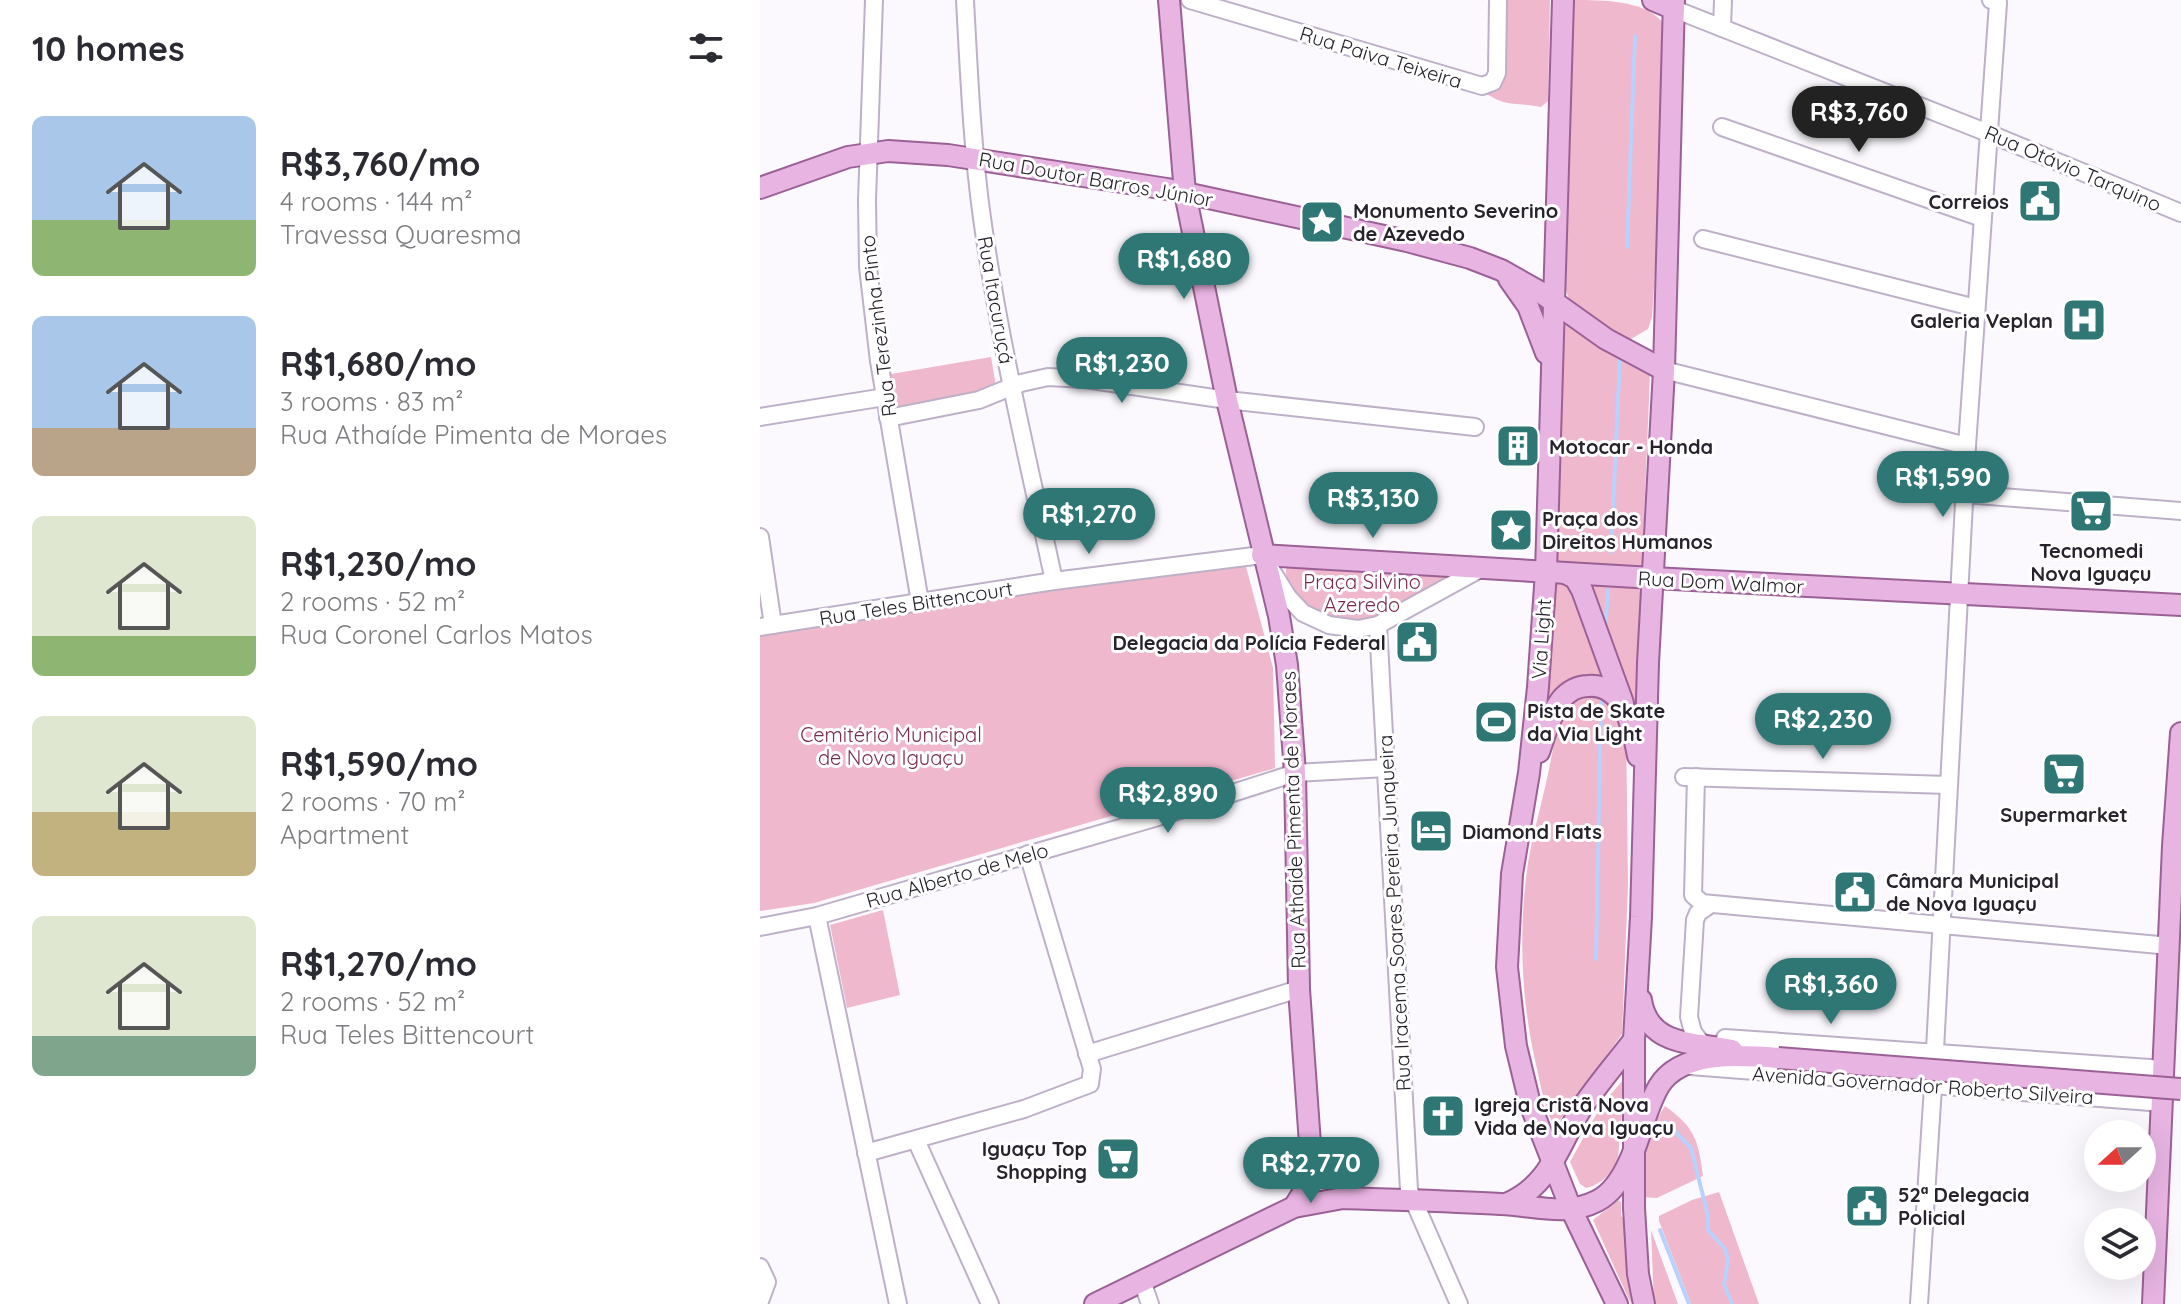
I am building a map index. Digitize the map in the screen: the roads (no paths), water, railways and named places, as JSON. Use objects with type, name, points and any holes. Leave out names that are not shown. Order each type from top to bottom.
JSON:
[{"type":"main road","name":"Rua Athaíde Pimenta de Moraes","points":[[1169,0],[1185,193],[1227,400],[1284,646],[1295,773],[1299,989],[1312,1172]]},
{"type":"main road","name":"Rua Otávio Tarquino","points":[[1653,0],[1674,5]]},
{"type":"main road","name":"Via Light","points":[[1564,1],[1558,299],[1551,373],[1555,572],[1512,874],[1507,967],[1522,1074],[1552,1163],[1617,1304]]},
{"type":"main road","points":[[1644,1304],[1636,1257],[1634,1040],[1664,370],[1674,5]]},
{"type":"main road","name":"Rua Doutor Barros Júnior","points":[[760,188],[870,152],[917,151],[1185,193],[1407,241],[1470,258],[1558,299],[1606,339],[1664,370]]},
{"type":"main road","points":[[1501,270],[1528,306],[1551,373]]},
{"type":"main road","points":[[1628,350],[1654,338],[1664,327]]},
{"type":"main road","name":"Rua Dom Walmor","points":[[1262,555],[2181,605]]},
{"type":"main road","points":[[1555,572],[1575,578],[1582,590],[1627,714],[1638,758],[1644,827]]},
{"type":"main road","points":[[1526,790],[1551,719],[1568,693],[1584,686],[1603,687],[1617,698],[1627,714]]},
{"type":"main road","points":[[2153,1304],[2181,733]]},
{"type":"main road","points":[[1638,985],[1645,1018],[1654,1031],[1676,1039],[1694,1057]]},
{"type":"main road","points":[[1506,1204],[1532,1190],[1552,1163],[1581,1110],[1634,1040]]},
{"type":"main road","points":[[1095,1304],[1294,1207],[1343,1198],[1571,1209],[1594,1203],[1620,1180],[1659,1086],[1672,1072],[1694,1057],[1769,1057],[2181,1089]]},
{"type":"main road","points":[[1294,1207],[1312,1172],[1325,1188],[1343,1198]]},
{"type":"street","name":"Rua Terezinha Pinto","points":[[874,0],[866,212],[868,267],[888,418],[920,602]]},
{"type":"street","name":"Rua Itacuruçá","points":[[965,0],[974,159],[994,295],[1054,581]]},
{"type":"street","name":"Rua Paiva Teixeira","points":[[1190,0],[1482,86],[1493,82],[1497,73],[1498,0]]},
{"type":"street","points":[[1722,28],[1723,0]]},
{"type":"street","points":[[1919,1304],[1994,1]]},
{"type":"street","name":"Rua Otávio Tarquino","points":[[1674,5],[1722,28],[2181,213]]},
{"type":"street","points":[[1722,127],[1982,218]]},
{"type":"street","points":[[1703,239],[1976,308]]},
{"type":"street","name":"Rua Doutor Barros Júnior","points":[[1664,370],[1967,446]]},
{"type":"street","points":[[888,418],[979,400],[1033,379],[1066,377],[1227,400],[1475,427]]},
{"type":"street","points":[[760,417],[885,397]]},
{"type":"street","points":[[1964,494],[2181,511]]},
{"type":"street","points":[[760,537],[767,626]]},
{"type":"street","points":[[1262,555],[1288,597],[1311,618],[1347,628],[1378,625],[1482,568]]},
{"type":"street","name":"Rua Teles Bittencourt","points":[[767,626],[1054,581],[1262,555]]},
{"type":"street","name":"Rua Iracema Soares Pereira Junqueira","points":[[1378,625],[1408,1171],[1412,1201],[1459,1304]]},
{"type":"street","name":"Rua Alberto de Melo","points":[[760,927],[817,916],[1158,817],[1295,773],[1386,768]]},
{"type":"street","points":[[1948,785],[1690,777],[1693,895],[1708,906],[2170,946]]},
{"type":"street","points":[[866,1153],[1024,1109],[1085,1087],[1092,1078],[1028,854]]},
{"type":"street","points":[[1694,1057],[1690,1003],[1695,920],[1698,913],[1708,906]]},
{"type":"street","points":[[817,916],[898,1304]]},
{"type":"street","points":[[1087,1054],[1299,989]]},
{"type":"street","name":"Avenida Governador Roberto Silveira","points":[[1725,1038],[2164,1069]]},
{"type":"street","name":"Avenida Governador Roberto Silveira","points":[[1694,1057],[1933,1087],[2163,1103]]},
{"type":"street","points":[[916,1140],[990,1304]]},
{"type":"street","points":[[760,1267],[767,1282],[760,1301]]},
{"type":"street","points":[[1142,1281],[1150,1304]]},
{"type":"waterway","points":[[1627,247],[1635,36]]},
{"type":"waterway","points":[[1611,552],[1620,356]]},
{"type":"waterway","points":[[1605,631],[1608,590]]},
{"type":"waterway","points":[[1596,959],[1601,702]]},
{"type":"waterway","points":[[1666,1122],[1691,1148],[1708,1216],[1708,1230],[1725,1249],[1728,1260],[1724,1284],[1732,1304]]},
{"type":"waterway","points":[[1660,1230],[1689,1304]]},
{"type":"place","name":"Correios","points":[[2040,201]]},
{"type":"place","name":"Monumento Severino de Azevedo","points":[[1322,222]]},
{"type":"place","name":"Galeria Veplan","points":[[2084,320]]},
{"type":"place","name":"Motocar - Honda","points":[[1518,446]]},
{"type":"place","name":"Tecnomedi Nova Iguaçu","points":[[2091,511]]},
{"type":"place","name":"Praça dos Direitos Humanos","points":[[1511,530]]},
{"type":"place","name":"Delegacia da Polícia Federal","points":[[1417,642]]},
{"type":"place","name":"Pista de Skate da Via Light","points":[[1496,722]]},
{"type":"place","name":"Supermarket","points":[[2064,774]]},
{"type":"place","name":"Diamond Flats","points":[[1431,831]]},
{"type":"place","name":"Câmara Municipal de Nova Iguaçu","points":[[1855,892]]},
{"type":"place","name":"Igreja Cristã Nova Vida de Nova Iguaçu","points":[[1443,1116]]},
{"type":"place","name":"Iguaçu Top Shopping","points":[[1118,1159]]},
{"type":"place","name":"52ª Delegacia Policial","points":[[1867,1206]]},
{"type":"park label","name":"Praça Silvino Azeredo","points":[[1362,592]]},
{"type":"park label","name":"Cemitério Municipal de Nova Iguaçu","points":[[891,746]]}]
